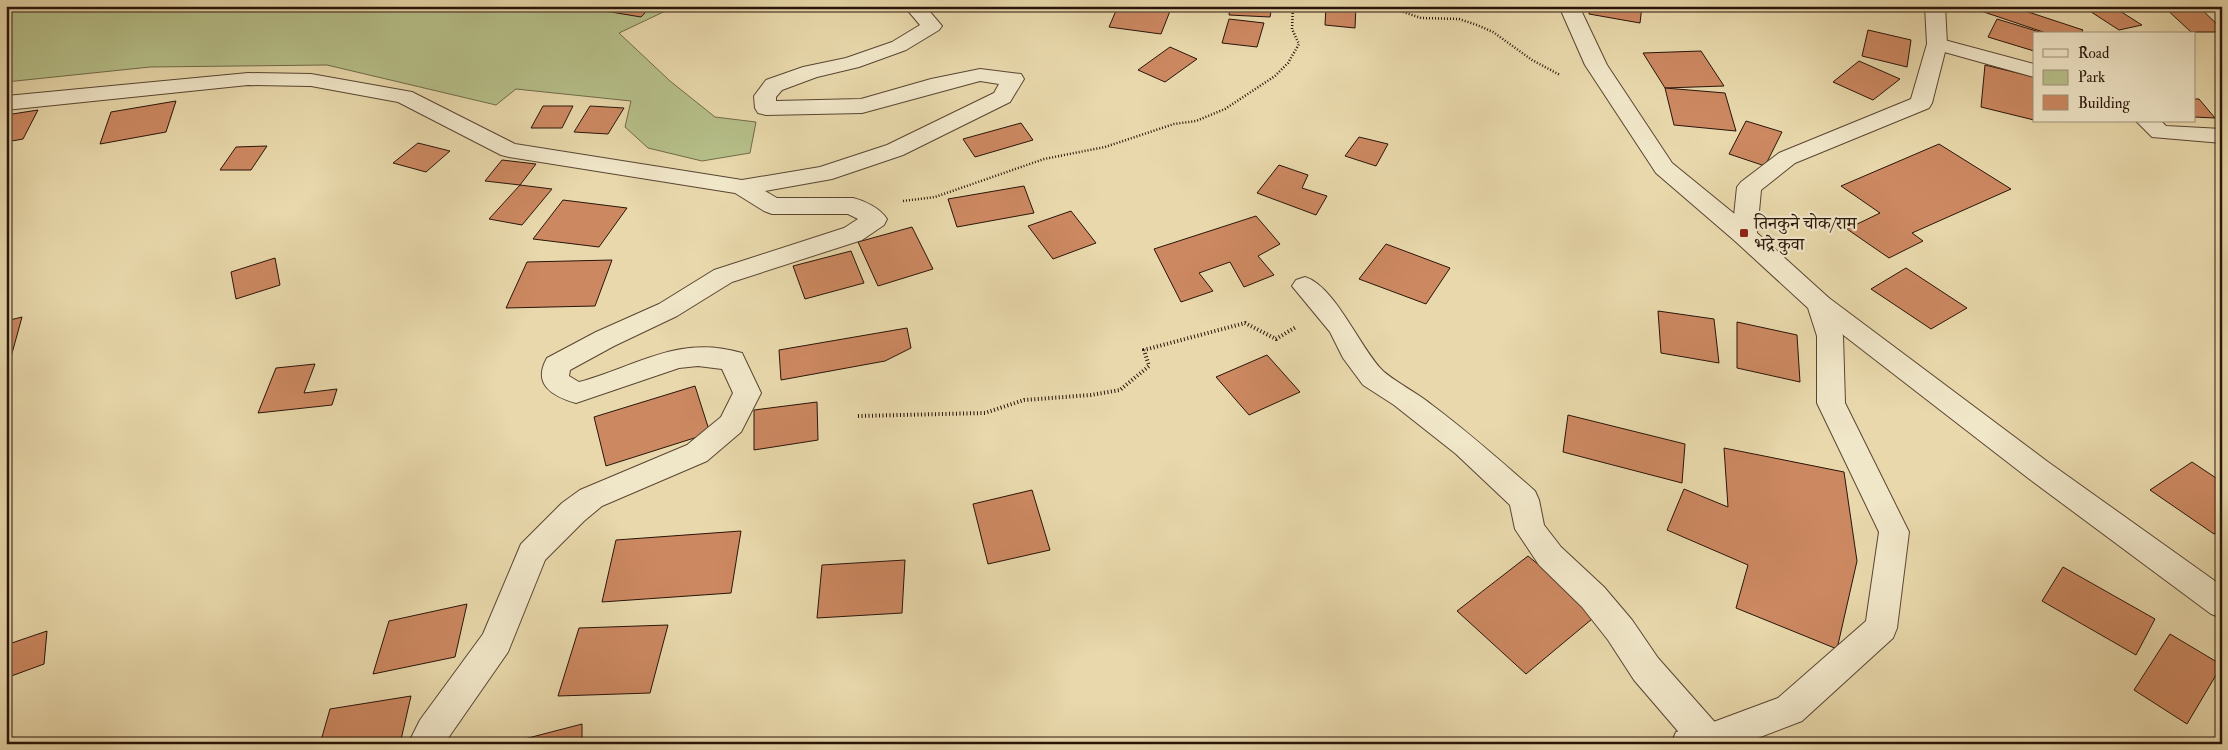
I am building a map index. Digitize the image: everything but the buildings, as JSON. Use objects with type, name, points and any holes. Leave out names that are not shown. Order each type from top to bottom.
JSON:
[{"type":"street","points":[[6,104],[248,79],[311,80],[404,97],[509,150],[742,187],[824,174],[894,150],[1002,96],[1012,78],[980,75],[939,84],[862,106],[766,108],[765,96],[774,84],[811,72],[852,63],[889,49],[932,26],[914,6]]},
{"type":"street","points":[[1569,6],[1585,45],[1608,85],[1664,168],[1744,235],[1820,304],[2038,470],[2222,604]]},
{"type":"street","points":[[1744,235],[1749,186],[1787,158],[1921,103],[1936,44],[1935,6]]},
{"type":"street","points":[[1936,44],[2033,71]]},
{"type":"street","points":[[2148,122],[2160,132],[2222,136]]},
{"type":"street","points":[[425,744],[432,730],[496,642],[532,553],[573,512],[591,498],[697,453],[731,424],[747,393],[732,360],[695,356],[646,368],[599,388],[576,393],[555,380],[557,364],[668,310],[723,276],[853,234],[875,218],[853,206],[772,206],[742,187]]},
{"type":"street","points":[[1305,286],[1326,309],[1372,378],[1404,398],[1466,446],[1524,500],[1530,528],[1545,549],[1593,597],[1620,630],[1698,742],[1790,710],[1881,628],[1894,532],[1831,403],[1830,336],[1820,304]]},
{"type":"path","points":[[853,206],[935,197],[1044,158],[1105,147],[1174,124],[1196,121],[1225,109],[1276,76],[1288,64],[1299,44],[1292,29],[1293,6]]},
{"type":"path","points":[[1386,6],[1421,18],[1459,19],[1478,24],[1493,32],[1532,60],[1559,73],[1568,83],[1589,86],[1608,85]]},
{"type":"path","points":[[858,416],[985,413],[1024,400],[1091,395],[1120,390],[1149,366],[1144,350],[1246,323],[1276,339],[1326,309]]},
{"type":"green space","points":[[6,6],[676,6],[619,33],[670,81],[715,117],[756,122],[750,153],[702,161],[648,148],[625,127],[631,101],[516,89],[496,105],[327,65],[150,67],[6,82]]},
{"type":"place","name":"तिनकुने चोक/राम भद्रे कुवा","points":[[1744,233]]}]
